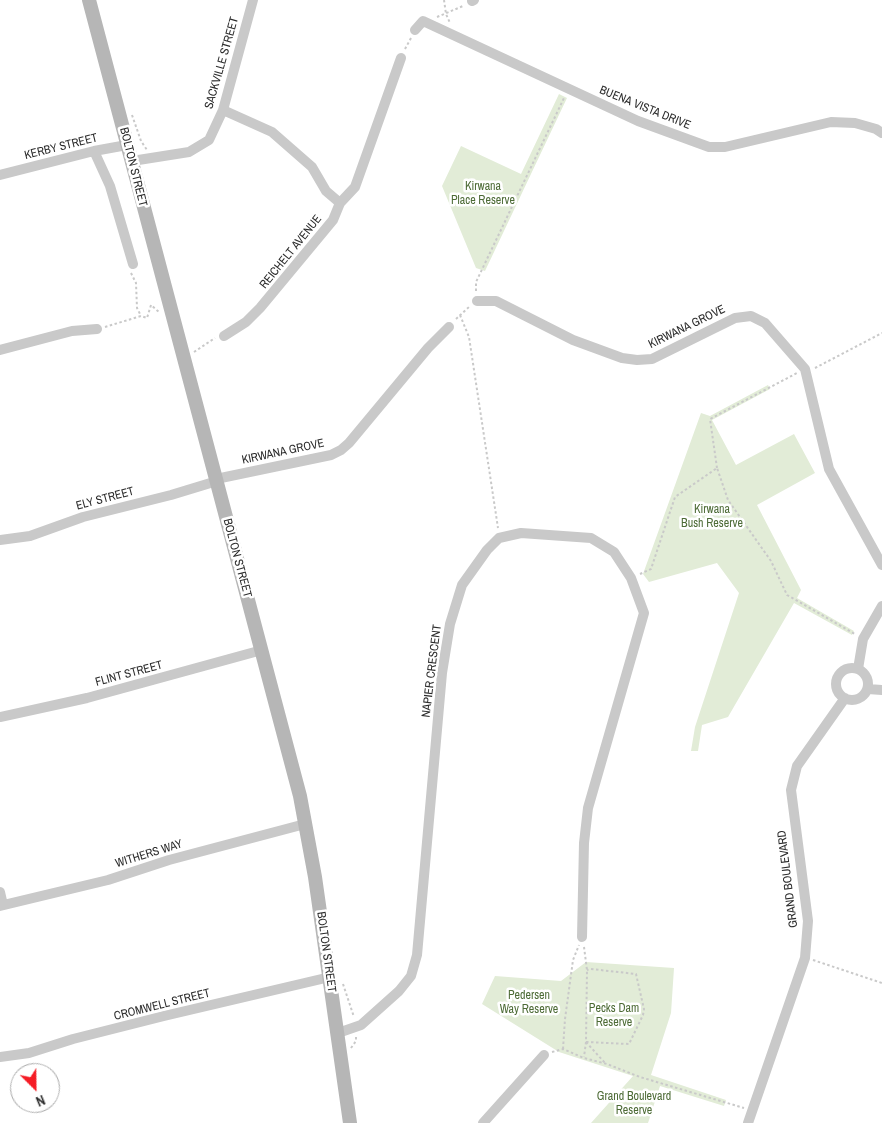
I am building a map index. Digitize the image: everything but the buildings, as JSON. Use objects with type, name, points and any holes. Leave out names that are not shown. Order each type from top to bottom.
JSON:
[{"type":"main road","name":"BOLTON STREET","points":[[89,0],[287,742],[316,876],[349,1123]]},
{"type":"street","name":"SACKVILLE STREET","points":[[132,162],[189,152],[208,140],[224,110],[253,0]]},
{"type":"street","points":[[416,30],[423,21]]},
{"type":"street","name":"BUENA VISTA DRIVE","points":[[423,21],[638,122],[709,147],[726,147],[831,122],[854,123],[876,128],[882,132]]},
{"type":"street","name":"REICHELT AVENUE","points":[[224,336],[246,322],[260,308],[333,220],[340,203],[355,187],[401,58]]},
{"type":"street","points":[[224,110],[272,132],[312,167],[326,191],[340,203]]},
{"type":"street","name":"KERBY STREET","points":[[0,175],[127,145]]},
{"type":"street","name":"BOLTON STREET","points":[[94,152],[110,186],[133,264]]},
{"type":"street","name":"KIRWANA GROVE","points":[[476,301],[496,301],[573,340],[622,358],[637,360],[652,359],[735,318],[751,316],[765,323],[805,369],[829,469],[882,565]]},
{"type":"street","name":"KIRWANA GROVE","points":[[216,480],[331,455],[342,450],[428,348],[449,327]]},
{"type":"street","points":[[0,350],[65,333],[97,329]]},
{"type":"street","name":"ELY STREET","points":[[0,540],[30,536],[83,517],[171,495],[216,480]]},
{"type":"street","points":[[499,538],[521,533],[591,538],[614,552],[631,578],[644,613],[588,808],[584,843],[582,937]]},
{"type":"street","name":"NAPIER CRESCENT","points":[[338,1033],[361,1025],[398,991],[411,976],[417,956],[442,674],[450,624],[462,585],[487,550],[499,538]]},
{"type":"street","points":[[858,669],[863,639],[882,606]]},
{"type":"street","name":"FLINT STREET","points":[[0,717],[87,698],[262,650]]},
{"type":"street","points":[[850,668],[858,669],[864,673],[868,681],[868,689],[862,696],[854,700],[845,698],[839,693],[836,686],[838,678],[842,672],[850,668]]},
{"type":"street","points":[[868,689],[882,690]]},
{"type":"street","name":"GRAND BOULEVARD","points":[[748,1123],[805,958],[808,921],[791,790],[797,766],[845,698]]},
{"type":"street","name":"WITHERS WAY","points":[[2,906],[108,880],[169,860],[305,824]]},
{"type":"street","points":[[0,892],[2,906]]},
{"type":"street","name":"CROMWELL STREET","points":[[0,1057],[30,1053],[73,1039],[330,977]]},
{"type":"street","points":[[483,1123],[544,1055]]},
{"type":"path","points":[[444,0],[446,14],[458,38]]},
{"type":"path","points":[[423,21],[446,14],[473,1]]},
{"type":"path","points":[[401,58],[416,30]]},
{"type":"path","points":[[449,327],[476,301],[476,282],[568,89]]},
{"type":"path","points":[[133,264],[129,269],[136,283],[137,308],[141,316]]},
{"type":"path","points":[[97,329],[141,316],[147,318],[151,305],[162,315],[174,322]]},
{"type":"path","points":[[460,315],[469,337],[499,538]]},
{"type":"path","points":[[863,639],[787,595],[771,561],[728,500],[717,468],[710,419],[805,369],[814,368],[882,333]]},
{"type":"path","points":[[184,358],[206,343],[224,336]]},
{"type":"path","points":[[631,578],[651,569],[675,497],[717,468]]},
{"type":"path","points":[[582,937],[587,970],[584,1058]]},
{"type":"path","points":[[563,1049],[573,960],[582,937]]},
{"type":"path","points":[[805,958],[882,983]]},
{"type":"path","points":[[586,1042],[628,1044],[644,1015],[636,974],[587,970]]},
{"type":"path","points":[[586,1042],[607,1064]]},
{"type":"path","points":[[544,1055],[563,1049],[640,1077],[751,1110]]},
{"type":"green space","name":"Kirwana Place Reserve","points":[[559,94],[567,98],[485,271],[476,268],[442,186],[461,146],[521,174]]},
{"type":"green space","name":"Kirwana Bush Reserve","points":[[768,385],[770,389],[712,420],[736,465],[794,434],[815,473],[757,505],[801,590],[797,598],[854,631],[852,635],[794,603],[728,717],[702,725],[698,751],[691,751],[695,727],[739,593],[717,563],[649,582],[643,574],[701,413],[710,416]]},
{"type":"green space","name":"Pecks Dam Reserve","points":[[586,962],[674,968],[671,1013],[651,1075],[726,1100],[724,1106],[660,1086],[648,1123],[591,1123],[633,1076],[559,1052],[482,1004],[495,976],[561,981]]},
{"type":"park label","name":"Pedersen Way Reserve","points":[[529,1003]]},
{"type":"park label","name":"Grand Boulevard Reserve","points":[[634,1104]]}]
